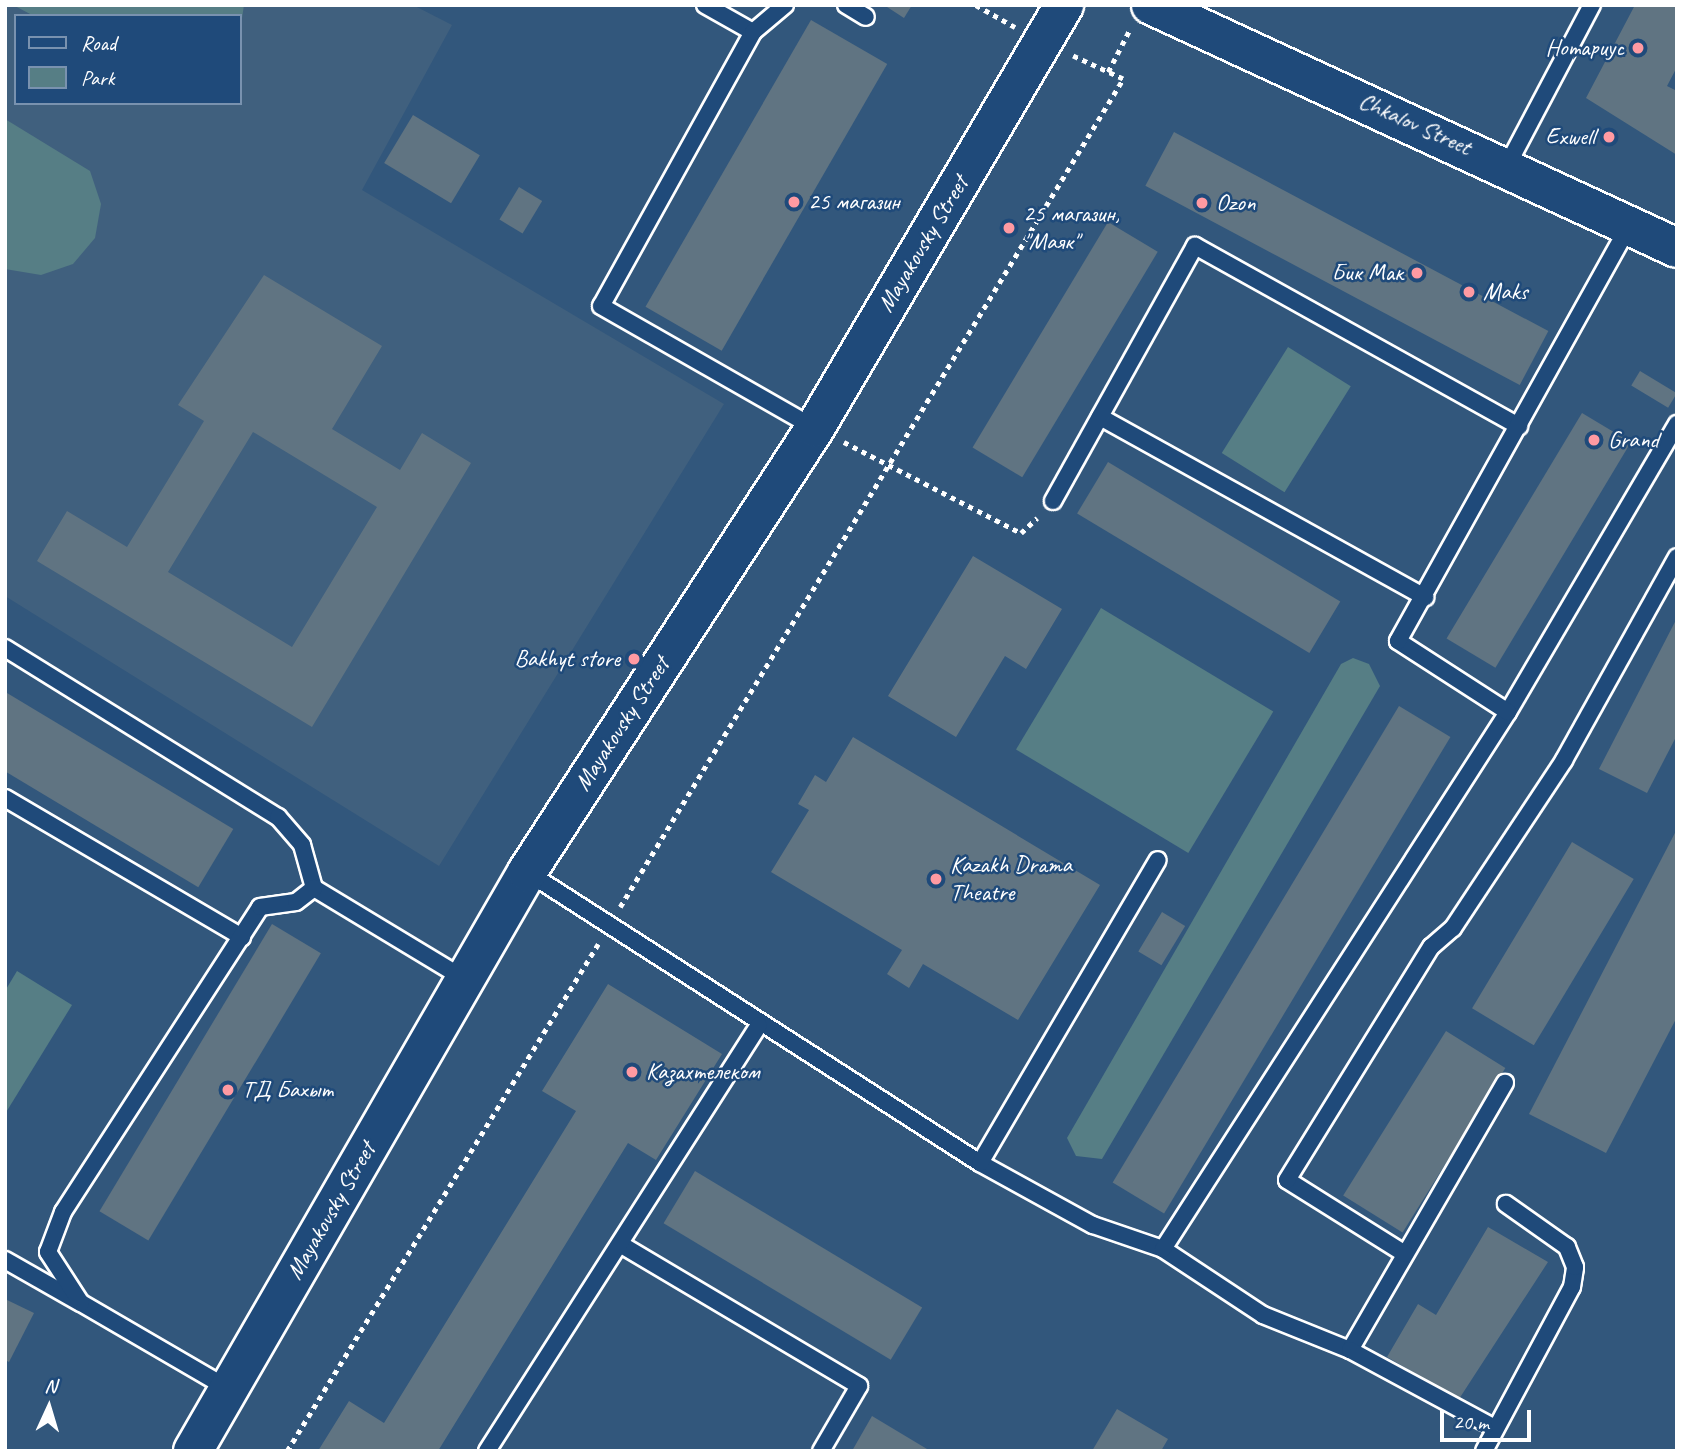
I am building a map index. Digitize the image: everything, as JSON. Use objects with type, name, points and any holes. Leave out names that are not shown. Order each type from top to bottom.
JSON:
[{"type":"street","name":"Mayakovsky Street","points":[[193,1451],[527,872],[815,428],[1064,5]]},
{"type":"street","name":"Chkalov Street","points":[[1144,11],[1507,166],[1677,248]]},
{"type":"lane","points":[[705,5],[753,32]]},
{"type":"lane","points":[[785,5],[753,32],[601,306],[815,428]]},
{"type":"lane","points":[[846,5],[866,17]]},
{"type":"lane","points":[[1507,166],[1592,5]]},
{"type":"lane","points":[[1508,712],[1398,641],[1425,597],[1630,224]]},
{"type":"lane","points":[[1053,501],[1195,246],[1519,426]]},
{"type":"lane","points":[[1100,417],[1425,597]]},
{"type":"lane","points":[[1163,1249],[1508,712],[1677,424]]},
{"type":"lane","points":[[1405,1254],[1287,1180],[1431,947],[1453,928],[1564,760],[1677,557]]},
{"type":"lane","points":[[5,648],[278,817],[302,845],[314,888],[465,979]]},
{"type":"lane","points":[[5,798],[242,937]]},
{"type":"lane","points":[[980,1163],[1158,860]]},
{"type":"lane","points":[[527,872],[759,1025],[980,1163],[1093,1225],[1163,1249],[1263,1315],[1350,1350],[1495,1427]]},
{"type":"lane","points":[[81,1303],[48,1252],[63,1212],[260,907],[296,902],[314,888]]},
{"type":"lane","points":[[486,1451],[759,1025]]},
{"type":"lane","points":[[1350,1350],[1505,1083]]},
{"type":"lane","points":[[1484,1451],[1573,1287],[1575,1267],[1567,1247],[1506,1204]]},
{"type":"lane","points":[[620,1244],[859,1386],[821,1451]]},
{"type":"lane","points":[[5,1260],[229,1389]]},
{"type":"path","points":[[287,1451],[1123,79],[1108,72],[1144,11]]},
{"type":"path","points":[[815,428],[1021,534],[1053,501]]},
{"type":"shaded area","points":[[5,5],[413,5],[452,25],[362,190],[724,404],[439,866],[5,596]]},
{"type":"green space","points":[[13,5],[244,5],[242,18],[242,14],[30,14]]},
{"type":"green space","points":[[5,119],[90,171],[101,204],[95,238],[73,264],[41,275],[5,269]]},
{"type":"green space","points":[[1288,347],[1351,386],[1285,492],[1222,453]]},
{"type":"green space","points":[[1101,608],[1273,712],[1188,853],[1016,749]]},
{"type":"green space","points":[[1353,658],[1369,664],[1380,686],[1102,1159],[1076,1156],[1067,1138],[1341,664]]},
{"type":"green space","points":[[17,971],[72,1005],[5,1114],[5,991]]},
{"type":"building","points":[[884,5],[912,5],[904,18]]},
{"type":"building","points":[[1635,5],[1677,5],[1677,67],[1667,86],[1677,91],[1677,155],[1586,98]]},
{"type":"building","points":[[811,20],[887,64],[722,351],[646,307]]},
{"type":"building","points":[[413,115],[480,155],[451,203],[384,163]]},
{"type":"building","points":[[1174,132],[1548,331],[1520,385],[1145,186]]},
{"type":"building","points":[[519,187],[542,201],[523,233],[499,220]]},
{"type":"building","points":[[1108,222],[1158,252],[1022,477],[973,447]]},
{"type":"building","points":[[264,275],[382,346],[332,429],[400,470],[422,433],[471,463],[312,727],[37,561],[67,511],[127,547],[204,421],[178,405]],"holes":[[[253,432],[377,507],[292,647],[168,572]]]},
{"type":"building","points":[[1640,371],[1677,393],[1668,408],[1631,386]]},
{"type":"building","points":[[1582,413],[1631,442],[1495,668],[1447,638]]},
{"type":"building","points":[[1108,462],[1340,602],[1309,653],[1077,513]]},
{"type":"building","points":[[973,556],[1062,609],[1026,669],[1005,656],[956,737],[888,696]]},
{"type":"building","points":[[1677,618],[1677,735],[1647,793],[1599,769]]},
{"type":"building","points":[[7,693],[233,829],[198,887],[5,771]]},
{"type":"building","points":[[1399,706],[1450,737],[1164,1213],[1113,1183]]},
{"type":"building","name":"Kazakh Drama Theatre","points":[[853,737],[1100,885],[1018,1020],[923,964],[909,988],[887,974],[902,950],[771,872],[809,810],[798,804],[815,775],[826,782]]},
{"type":"building","points":[[1677,829],[1677,1017],[1606,1153],[1529,1114]]},
{"type":"building","points":[[1572,842],[1634,879],[1534,1045],[1472,1008]]},
{"type":"building","points":[[1162,912],[1185,926],[1161,965],[1138,951]]},
{"type":"building","points":[[272,924],[321,953],[148,1241],[99,1211]]},
{"type":"building","points":[[608,984],[722,1054],[656,1160],[628,1143],[438,1451],[318,1451],[349,1401],[384,1423],[576,1111],[542,1091]]},
{"type":"building","points":[[1446,1031],[1505,1068],[1403,1233],[1343,1196]]},
{"type":"building","points":[[695,1171],[922,1307],[891,1360],[664,1223]]},
{"type":"building","points":[[1488,1227],[1548,1262],[1459,1399],[1387,1357],[1418,1304],[1436,1315]]},
{"type":"building","points":[[5,1299],[34,1313],[9,1362],[5,1360]]},
{"type":"building","points":[[1117,1409],[1168,1439],[1161,1451],[1092,1451]]},
{"type":"building","points":[[872,1416],[927,1449],[926,1451],[852,1451]]},
{"type":"place","name":"Нотариус","points":[[1638,48]]},
{"type":"place","name":"Exwell","points":[[1609,137]]},
{"type":"place","name":"25 магазин","points":[[794,202]]},
{"type":"place","name":"Ozon","points":[[1202,203]]},
{"type":"place","name":"25 магазин, \"Маяк\"","points":[[1009,228]]},
{"type":"place","name":"Бик Мак","points":[[1417,273]]},
{"type":"place","name":"Maks","points":[[1469,292]]},
{"type":"place","name":"Grand","points":[[1594,440]]},
{"type":"place","name":"Bakhyt store","points":[[634,659]]},
{"type":"place","name":"Kazakh Drama Theatre","points":[[936,879]]},
{"type":"place","name":"Казахтелеком","points":[[632,1072]]},
{"type":"place","name":"ТД Бахыт","points":[[228,1090]]}]
